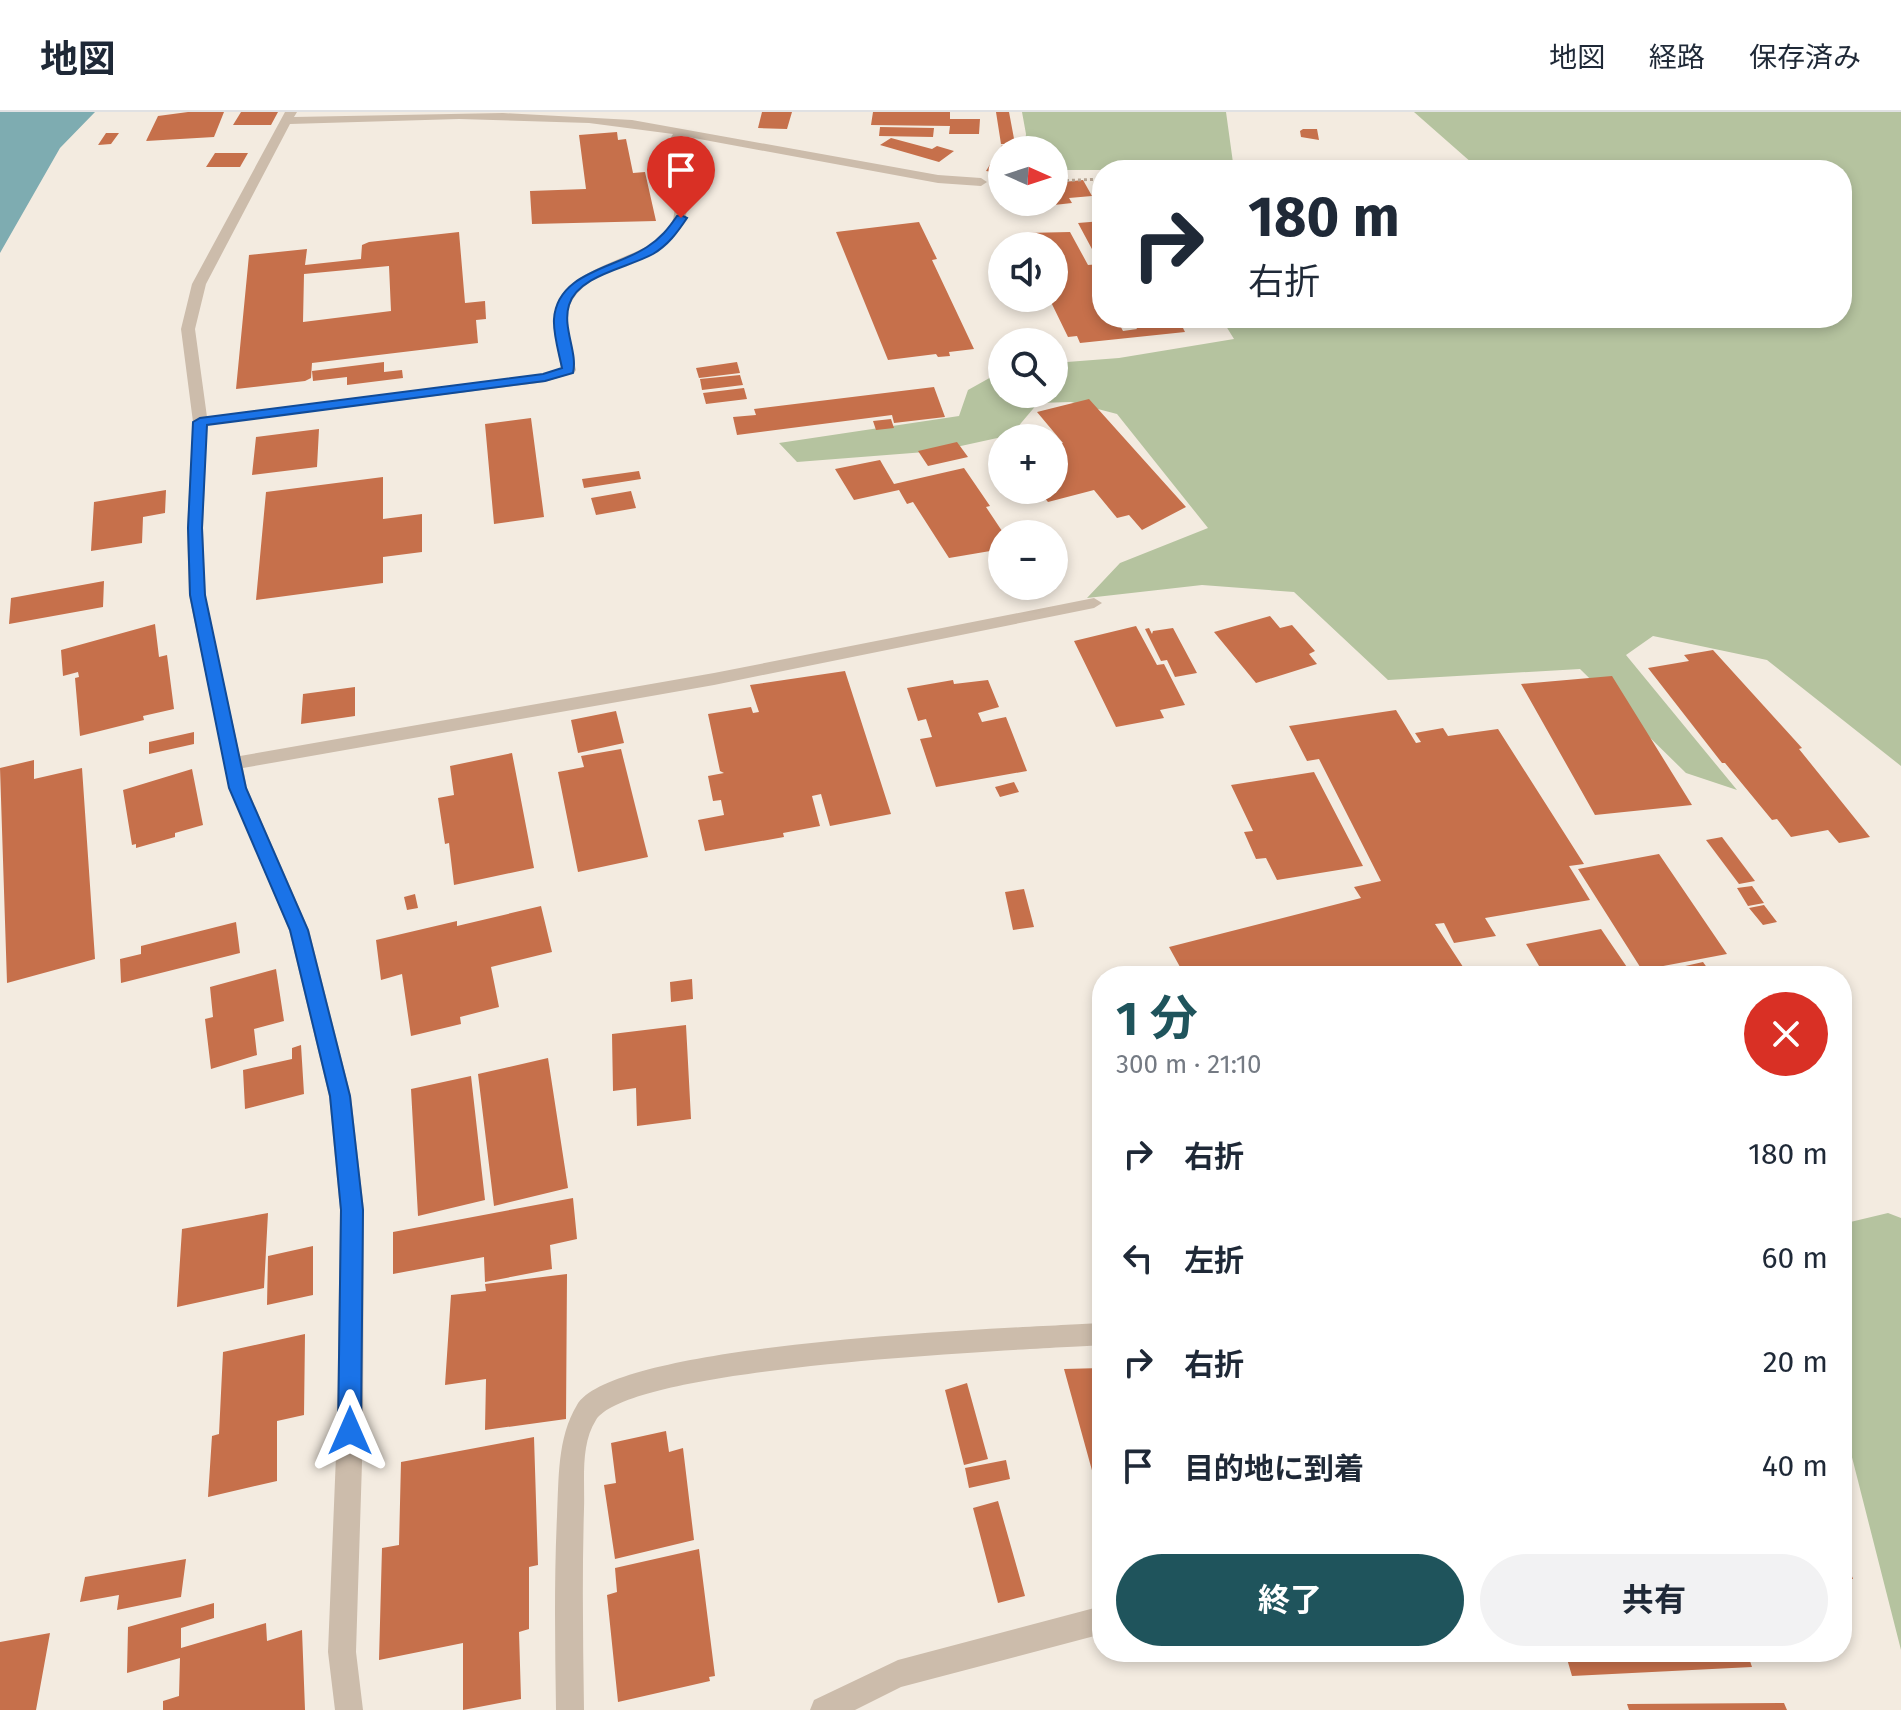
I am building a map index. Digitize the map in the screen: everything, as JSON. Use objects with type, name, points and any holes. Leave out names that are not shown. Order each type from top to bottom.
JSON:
[{"type":"street","points":[[632,123],[640,112]]},
{"type":"street","points":[[349,1710],[342,1652],[350,1431],[352,1210],[340,1096],[299,930],[238,788],[197,595],[195,528],[200,422],[188,329],[199,284],[289,116],[584,118],[632,123],[938,179],[981,182]]},
{"type":"street","points":[[200,422],[545,378],[569,370],[560,320],[564,301],[584,280],[649,251],[670,236],[681,218],[682,204],[668,162],[669,144],[680,132]]},
{"type":"street","points":[[234,763],[714,679],[1094,603]]},
{"type":"street","points":[[570,1710],[568,1578],[573,1449],[587,1410],[627,1385],[802,1353],[1092,1335]]},
{"type":"street","points":[[824,1710],[898,1674],[1092,1623]]},
{"type":"path","points":[[1068,180],[1092,179]]},
{"type":"green space","points":[[1022,112],[1226,112],[1233,160],[1092,160],[1092,170],[1068,170],[1068,136],[1026,136]]},
{"type":"green space","points":[[1414,112],[1901,112],[1901,766],[1767,660],[1653,636],[1626,655],[1737,790],[1686,773],[1580,669],[1388,680],[1294,592],[1202,585],[1087,598],[1120,563],[1208,528],[1117,414],[1068,402],[1068,362],[1119,358],[1234,339],[1227,328],[1852,328],[1852,160],[1469,160]]},
{"type":"green space","points":[[988,379],[988,408],[1034,408],[1020,424],[988,424],[988,440],[938,451],[797,462],[779,443],[959,416],[968,390]]},
{"type":"green space","points":[[1888,1213],[1901,1218],[1901,1650],[1852,1457],[1852,1222]]},
{"type":"water","points":[[0,112],[95,112],[60,148],[0,253]]},
{"type":"building","points":[[224,112],[214,137],[146,141],[158,116]]},
{"type":"building","points":[[241,112],[278,112],[271,125],[233,125]]},
{"type":"building","points":[[762,112],[792,112],[787,129],[758,128]]},
{"type":"building","points":[[873,112],[950,112],[950,119],[980,119],[979,134],[949,134],[950,126],[871,125]]},
{"type":"building","points":[[996,112],[1009,112],[1014,136],[1000,136]]},
{"type":"building","points":[[880,127],[934,128],[933,137],[879,136]]},
{"type":"building","points":[[1317,129],[1319,140],[1301,137],[1300,131]]},
{"type":"building","points":[[617,132],[618,140],[626,139],[633,173],[645,172],[656,221],[532,224],[530,191],[586,189],[579,135]]},
{"type":"building","points":[[106,133],[119,133],[111,144],[98,145]]},
{"type":"building","points":[[891,138],[932,149],[937,146],[954,151],[939,162],[880,145]]},
{"type":"building","points":[[215,153],[248,153],[240,167],[206,167]]},
{"type":"building","points":[[1083,180],[1092,196],[1069,198],[1072,203],[1068,203],[1068,182]]},
{"type":"building","points":[[919,222],[937,259],[932,260],[974,349],[949,352],[950,356],[938,357],[936,354],[888,360],[836,232]]},
{"type":"building","points":[[1092,222],[1092,249],[1078,223]]},
{"type":"building","points":[[459,232],[465,303],[485,301],[486,319],[476,320],[478,343],[312,363],[311,378],[305,381],[236,389],[249,255],[307,249],[305,265],[361,259],[362,245]],"holes":[[[389,266],[391,311],[303,322],[304,274]]]},
{"type":"building","points":[[1070,232],[1088,265],[1092,265],[1092,328],[1121,328],[1123,331],[1183,328],[1185,332],[1080,343],[1077,336],[1068,337],[1068,328],[1064,328],[1056,312],[1068,312]]},
{"type":"building","points":[[384,362],[384,372],[402,370],[403,378],[347,385],[347,377],[313,381],[312,371]]},
{"type":"building","points":[[737,362],[740,373],[699,378],[696,368]]},
{"type":"building","points":[[740,375],[743,385],[702,390],[700,379]]},
{"type":"building","points":[[934,387],[945,417],[894,423],[892,415],[737,435],[733,417],[756,415],[754,409]]},
{"type":"building","points":[[744,388],[747,399],[706,404],[703,393]]},
{"type":"building","points":[[1089,399],[1186,507],[1142,530],[1129,515],[1117,518],[1094,490],[1068,497],[1068,424],[1047,424],[1037,412],[1068,408],[1068,404]]},
{"type":"building","points":[[531,418],[544,517],[494,524],[485,424]]},
{"type":"building","points":[[891,419],[894,428],[876,430],[873,421]]},
{"type":"building","points":[[319,429],[317,467],[252,475],[256,437]]},
{"type":"building","points":[[957,442],[968,457],[928,466],[918,451]]},
{"type":"building","points":[[880,460],[894,484],[964,468],[990,506],[986,507],[995,520],[988,520],[988,551],[949,558],[913,502],[907,504],[899,490],[854,500],[835,469]]},
{"type":"building","points":[[639,471],[641,479],[584,488],[582,479]]},
{"type":"building","points":[[383,477],[383,519],[422,514],[422,552],[383,557],[383,583],[256,600],[266,492]]},
{"type":"building","points":[[166,490],[165,513],[143,517],[142,543],[91,551],[94,502]]},
{"type":"building","points":[[631,491],[636,508],[596,515],[591,498]]},
{"type":"building","points":[[104,581],[103,607],[9,624],[11,598]]},
{"type":"building","points":[[1270,616],[1280,628],[1292,625],[1315,651],[1309,654],[1317,664],[1256,683],[1214,632]]},
{"type":"building","points":[[155,624],[159,657],[167,655],[174,709],[80,736],[75,678],[79,677],[78,672],[63,676],[61,650]]},
{"type":"building","points":[[1136,626],[1157,665],[1164,664],[1185,705],[1160,710],[1164,718],[1116,727],[1074,641]]},
{"type":"building","points":[[1149,628],[1152,634],[1153,631],[1173,628],[1197,673],[1175,677],[1167,660],[1161,661],[1145,629]]},
{"type":"building","points":[[1713,650],[1802,748],[1799,749],[1870,837],[1839,843],[1828,830],[1791,837],[1722,763],[1648,668],[1689,661],[1684,655]]},
{"type":"building","points":[[845,671],[891,814],[830,826],[821,794],[812,796],[820,826],[783,833],[784,837],[705,851],[698,820],[724,815],[721,800],[713,801],[708,776],[724,773],[720,771],[708,714],[751,707],[753,713],[759,712],[750,685]]},
{"type":"building","points":[[1612,676],[1692,805],[1595,815],[1521,684]]},
{"type":"building","points":[[953,680],[954,684],[988,680],[999,707],[978,713],[982,722],[1006,717],[1027,771],[936,787],[920,739],[932,737],[926,719],[918,721],[907,688]]},
{"type":"building","points":[[355,687],[355,716],[301,724],[303,694]]},
{"type":"building","points":[[1396,710],[1416,743],[1421,742],[1415,733],[1443,728],[1448,736],[1498,729],[1584,864],[1569,866],[1590,900],[1485,918],[1496,936],[1454,943],[1444,923],[1435,924],[1462,966],[1179,966],[1169,947],[1361,898],[1354,887],[1381,881],[1319,759],[1307,761],[1289,726]]},
{"type":"building","points":[[616,711],[624,743],[578,753],[571,720]]},
{"type":"building","points":[[194,732],[194,744],[149,754],[149,742]]},
{"type":"building","points":[[621,749],[648,857],[578,872],[558,772],[584,767],[581,756]]},
{"type":"building","points":[[512,753],[534,868],[454,885],[449,843],[445,844],[438,798],[454,795],[450,766]]},
{"type":"building","points":[[34,760],[34,779],[82,768],[95,959],[7,983],[0,768]]},
{"type":"building","points":[[192,769],[203,825],[136,848],[136,844],[132,845],[123,790]]},
{"type":"building","points":[[1314,772],[1363,866],[1277,880],[1266,858],[1256,859],[1244,832],[1253,831],[1231,785]]},
{"type":"building","points":[[1014,782],[1019,792],[1000,797],[995,787]]},
{"type":"building","points":[[1722,837],[1755,881],[1739,884],[1706,840]]},
{"type":"building","points":[[1659,854],[1727,954],[1663,966],[1639,966],[1578,869]]},
{"type":"building","points":[[1752,886],[1764,903],[1748,906],[1737,888]]},
{"type":"building","points":[[1024,889],[1034,927],[1013,930],[1005,892]]},
{"type":"building","points":[[415,894],[418,908],[407,910],[404,897]]},
{"type":"building","points":[[1764,905],[1777,922],[1763,925],[1749,908]]},
{"type":"building","points":[[541,906],[552,952],[491,967],[499,1007],[460,1017],[461,1024],[411,1036],[402,974],[381,980],[376,940],[457,921],[457,926]]},
{"type":"building","points":[[236,922],[240,953],[121,983],[120,959],[141,954],[141,946]]},
{"type":"building","points":[[1601,929],[1626,966],[1539,966],[1526,944]]},
{"type":"building","points":[[1703,962],[1706,966],[1685,966]]},
{"type":"building","points":[[276,969],[284,1021],[254,1029],[257,1055],[211,1069],[205,1019],[213,1017],[210,987]]},
{"type":"building","points":[[692,979],[693,999],[671,1002],[670,982]]},
{"type":"building","points":[[686,1025],[691,1119],[637,1126],[636,1088],[613,1091],[612,1034]]},
{"type":"building","points":[[301,1045],[304,1094],[245,1109],[243,1070],[292,1059],[292,1048]]},
{"type":"building","points":[[548,1058],[568,1188],[494,1206],[478,1074]]},
{"type":"building","points":[[471,1076],[485,1200],[418,1216],[411,1089]]},
{"type":"building","points":[[573,1198],[577,1239],[550,1245],[552,1269],[485,1282],[484,1257],[393,1274],[393,1232]]},
{"type":"building","points":[[268,1213],[264,1288],[177,1307],[182,1229]]},
{"type":"building","points":[[313,1246],[313,1295],[267,1305],[268,1256]]},
{"type":"building","points":[[567,1274],[566,1419],[485,1430],[486,1379],[445,1385],[451,1295],[486,1291],[485,1284]]},
{"type":"building","points":[[305,1334],[304,1415],[277,1421],[277,1481],[208,1497],[212,1436],[219,1434],[223,1352]]},
{"type":"building","points":[[1092,1368],[1092,1470],[1064,1369]]},
{"type":"building","points":[[967,1383],[988,1459],[964,1465],[945,1390]]},
{"type":"building","points":[[666,1431],[669,1452],[683,1448],[694,1540],[615,1559],[604,1485],[616,1483],[611,1443]]},
{"type":"building","points":[[534,1437],[538,1565],[529,1567],[529,1629],[519,1632],[521,1699],[463,1710],[463,1643],[379,1660],[382,1548],[399,1545],[401,1462]]},
{"type":"building","points":[[1006,1460],[1010,1479],[969,1488],[965,1468]]},
{"type":"building","points":[[998,1501],[1025,1596],[998,1603],[973,1508]]},
{"type":"building","points":[[699,1549],[715,1676],[709,1677],[710,1681],[618,1702],[607,1595],[617,1592],[615,1568]]},
{"type":"building","points":[[186,1559],[181,1597],[117,1610],[119,1595],[80,1602],[85,1577]]},
{"type":"building","points":[[214,1603],[214,1618],[181,1628],[181,1648],[266,1623],[267,1641],[302,1630],[305,1710],[163,1710],[163,1701],[179,1696],[180,1658],[127,1673],[128,1627]]},
{"type":"building","points":[[50,1633],[36,1710],[0,1710],[0,1642]]},
{"type":"building","points":[[1568,1662],[1750,1662],[1752,1667],[1572,1676]]},
{"type":"building","points":[[1784,1703],[1787,1710],[1629,1710],[1627,1704]]},
{"type":"route","points":[[350,1431],[352,1210],[340,1096],[299,930],[238,788],[197,595],[195,528],[200,422],[545,378],[569,370],[560,320],[564,301],[584,280],[649,251],[670,236],[681,218]]}]
